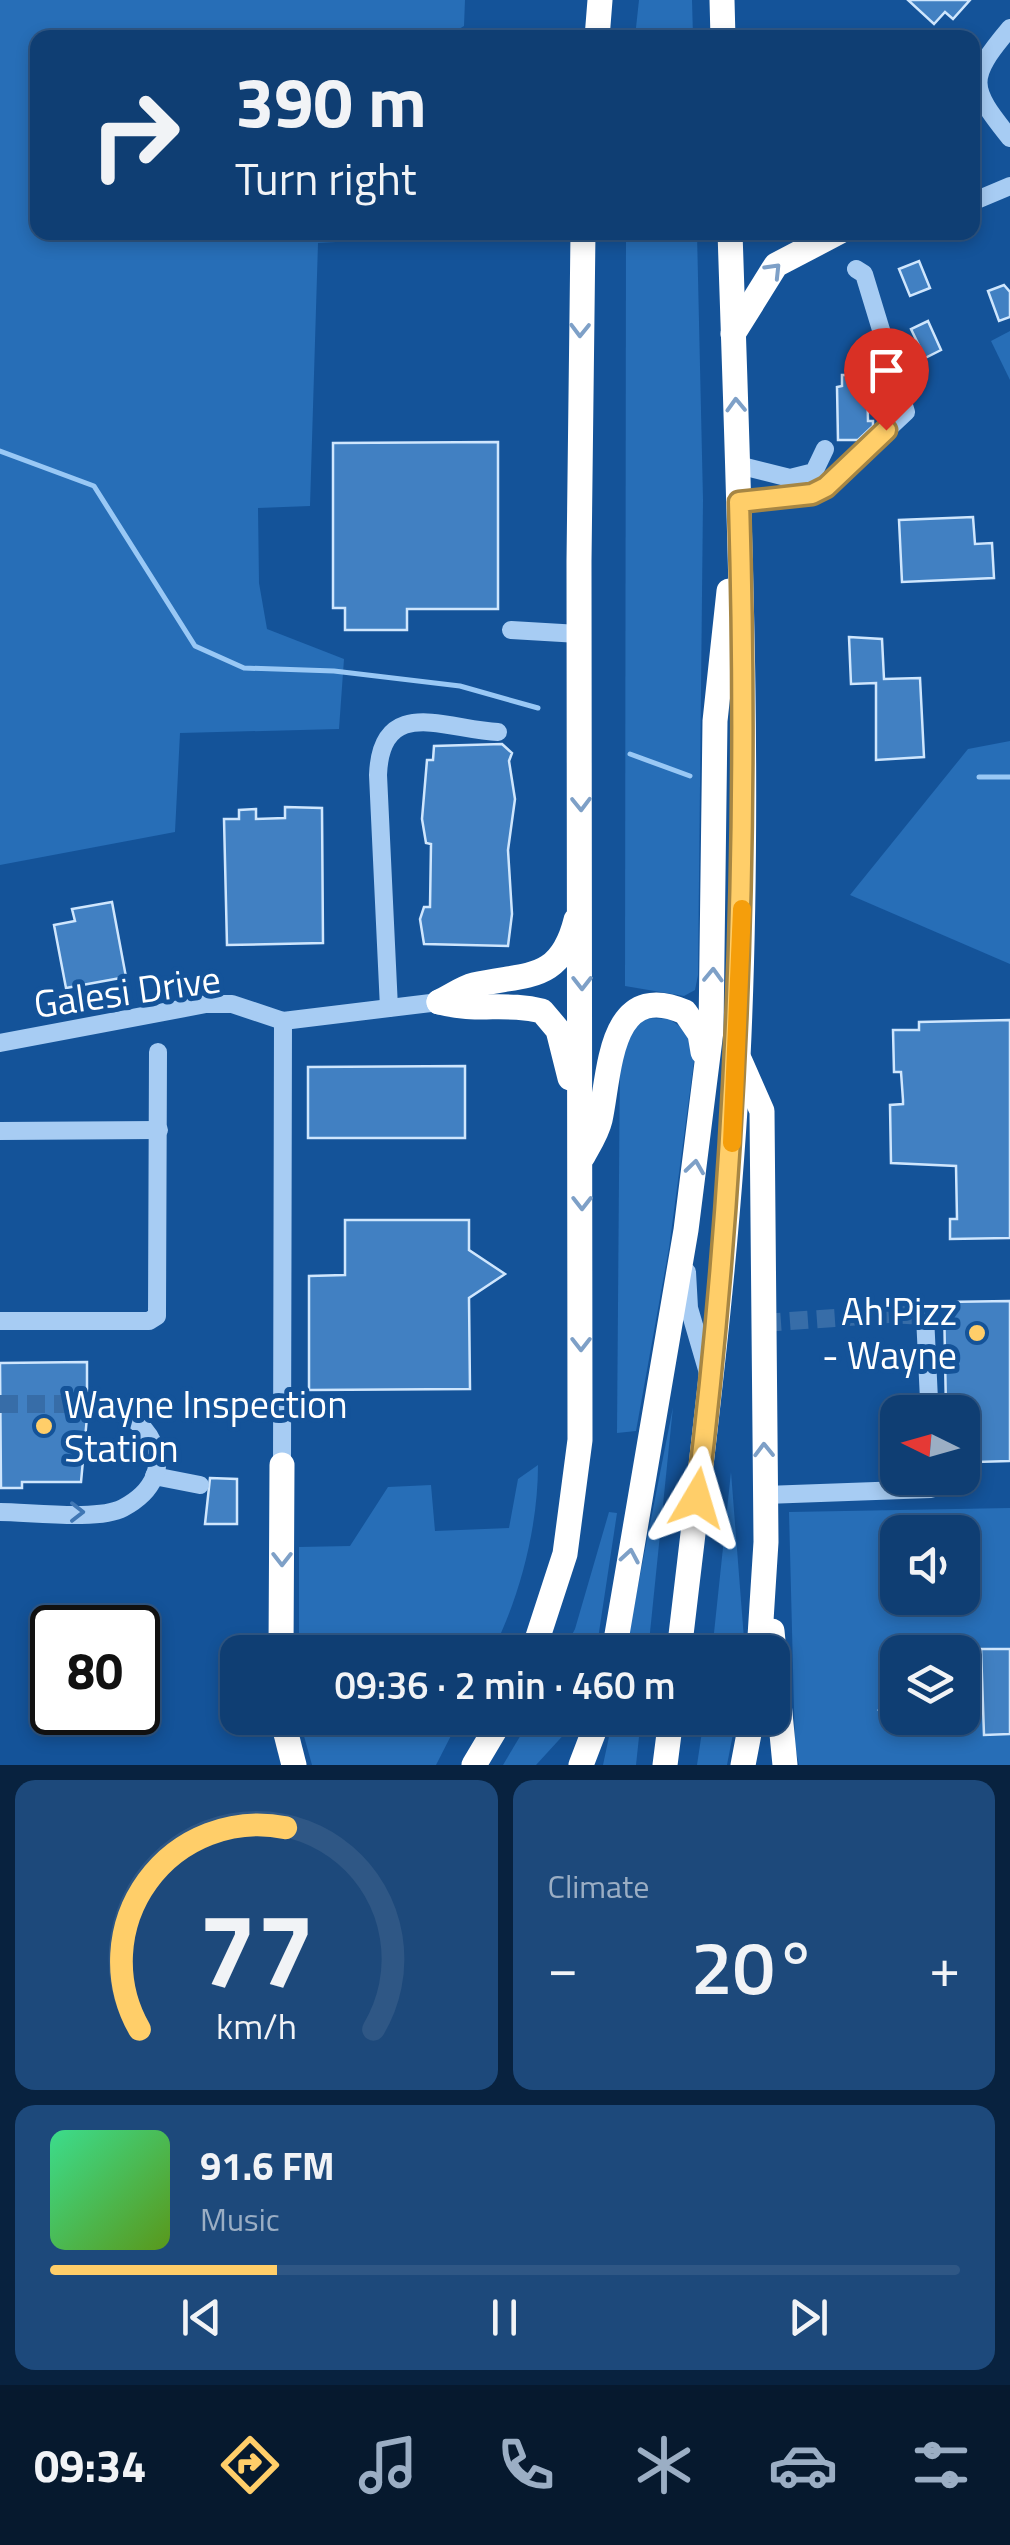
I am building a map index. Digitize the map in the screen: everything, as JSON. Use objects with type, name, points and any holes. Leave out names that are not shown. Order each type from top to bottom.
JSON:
[{"type":"highway","points":[[598,30],[600,0]]},
{"type":"highway","points":[[722,0],[723,30]]},
{"type":"highway","points":[[539,1635],[565,1554],[578,1479],[582,1158],[579,634],[584,240]]},
{"type":"highway","points":[[680,1635],[711,1383],[738,1056],[745,716],[730,240]]},
{"type":"highway","points":[[734,334],[776,264],[817,240]]},
{"type":"highway","points":[[617,1635],[686,1230],[705,1072],[714,972],[715,721],[739,502]]},
{"type":"highway","points":[[439,1002],[472,986],[522,980],[545,970],[570,941],[582,886]]},
{"type":"highway","points":[[439,1002],[470,1011],[529,1008],[551,1018],[562,1042],[581,1126]]},
{"type":"highway","points":[[582,1158],[599,1124],[617,1034],[634,1013],[660,1005],[684,1012],[700,1034],[705,1072]]},
{"type":"highway","points":[[738,1056],[762,1111],[766,1542],[786,1765]]},
{"type":"highway","points":[[282,1465],[282,1635]]},
{"type":"highway","points":[[760,1635],[766,1542]]},
{"type":"highway","points":[[286,1735],[294,1765]]},
{"type":"highway","points":[[474,1765],[492,1735]]},
{"type":"highway","points":[[580,1765],[592,1735]]},
{"type":"highway","points":[[665,1765],[669,1735]]},
{"type":"highway","points":[[743,1765],[749,1735]]},
{"type":"street","points":[[980,69],[1010,28]]},
{"type":"street","points":[[980,96],[1010,138]]},
{"type":"street","points":[[980,199],[1010,186]]},
{"type":"street","points":[[739,502],[812,494],[826,487],[906,412],[864,274],[856,269]]},
{"type":"street","points":[[738,465],[798,479],[814,472],[825,450]]},
{"type":"street","points":[[512,630],[579,634]]},
{"type":"street","points":[[389,1008],[378,775],[383,744],[393,731],[416,722],[498,732]]},
{"type":"street","name":"Galesi Drive","points":[[0,1043],[206,1004],[232,1004],[283,1021],[439,1002]]},
{"type":"street","points":[[282,1465],[283,1021]]},
{"type":"street","points":[[0,1322],[150,1321],[158,1316],[158,1052]]},
{"type":"street","points":[[0,1131],[160,1130]]},
{"type":"street","points":[[686,1230],[689,1308],[711,1383]]},
{"type":"street","points":[[925,1316],[929,1395]]},
{"type":"street","points":[[0,1512],[120,1510],[147,1491],[154,1476],[154,1440],[136,1417],[107,1404],[87,1404]]},
{"type":"street","points":[[154,1476],[200,1485]]},
{"type":"street","points":[[765,1495],[880,1491]]},
{"type":"shaded area","points":[[0,0],[465,0],[464,26],[457,30],[30,30],[30,240],[354,240],[318,243],[310,506],[258,508],[259,583],[267,629],[344,659],[339,729],[180,733],[175,832],[0,865]]},
{"type":"shaded area","points":[[639,0],[692,0],[693,30],[636,30]]},
{"type":"shaded area","points":[[626,240],[697,240],[703,500],[698,975],[695,990],[684,996],[625,986]]},
{"type":"shaded area","points":[[1010,331],[1010,380],[991,341]]},
{"type":"shaded area","points":[[1010,741],[1010,964],[850,895],[968,749]]},
{"type":"shaded area","points":[[646,1018],[669,1019],[687,1031],[694,1061],[669,1248],[636,1431],[617,1433],[620,1051],[626,1033]]},
{"type":"shaded area","points":[[673,1407],[650,1635],[628,1635]]},
{"type":"shaded area","points":[[538,1465],[526,1561],[499,1635],[299,1635],[299,1547],[350,1546],[388,1487],[431,1485],[435,1531],[509,1528],[518,1479]]},
{"type":"shaded area","points":[[731,1472],[744,1635],[714,1635]]},
{"type":"shaded area","points":[[1010,1508],[1010,1765],[799,1765],[795,1747],[789,1512]]},
{"type":"shaded area","points":[[609,1512],[617,1513],[599,1635],[572,1635]]},
{"type":"shaded area","points":[[304,1735],[451,1735],[436,1765],[312,1765]]},
{"type":"shaded area","points":[[521,1735],[563,1735],[536,1765],[503,1765]]},
{"type":"shaded area","points":[[609,1735],[639,1735],[636,1765],[603,1765]]},
{"type":"shaded area","points":[[701,1735],[733,1735],[727,1765],[697,1765]]},
{"type":"building","points":[[908,0],[970,0],[953,19],[945,12],[934,24]]},
{"type":"building","points":[[919,261],[930,288],[910,296],[899,269]]},
{"type":"building","points":[[1004,285],[1010,292],[1010,317],[999,321],[988,291]]},
{"type":"building","points":[[928,321],[941,350],[925,358],[911,329]]},
{"type":"building","points":[[842,375],[867,375],[868,421],[873,421],[873,426],[858,440],[838,440],[837,387],[842,386]]},
{"type":"building","points":[[498,442],[498,609],[407,609],[407,630],[345,630],[345,608],[333,608],[333,443]]},
{"type":"building","points":[[973,517],[975,544],[992,543],[994,578],[902,582],[899,520]]},
{"type":"building","points":[[849,637],[882,639],[884,679],[920,678],[924,757],[876,760],[876,683],[851,684]]},
{"type":"building","points":[[502,744],[512,753],[509,761],[515,799],[508,850],[512,914],[508,946],[424,944],[420,919],[424,907],[430,907],[431,844],[426,843],[422,819],[427,760],[433,760],[434,746]]},
{"type":"building","points":[[285,807],[322,808],[323,943],[227,945],[224,819],[239,819],[239,810],[256,809],[256,819],[285,818]]},
{"type":"building","points":[[112,902],[126,977],[66,988],[54,925],[75,921],[72,909]]},
{"type":"building","points":[[1010,1020],[1010,1238],[950,1239],[950,1219],[957,1219],[956,1166],[891,1163],[890,1105],[903,1104],[901,1072],[894,1072],[893,1030],[919,1030],[919,1022]]},
{"type":"building","points":[[465,1066],[465,1138],[308,1138],[308,1067]]},
{"type":"building","points":[[345,1220],[469,1220],[469,1250],[505,1274],[469,1298],[470,1389],[309,1390],[309,1276],[345,1275]]},
{"type":"building","points":[[1010,1301],[1010,1461],[980,1462],[980,1395],[946,1395],[944,1302]]},
{"type":"building","name":"Wayne Inspection Station","points":[[87,1362],[87,1392],[75,1403],[78,1413],[87,1417],[81,1482],[22,1482],[22,1488],[1,1488],[0,1363]]},
{"type":"building","points":[[210,1478],[237,1479],[237,1524],[205,1524]]},
{"type":"building","points":[[981,1649],[1010,1649],[1010,1734],[984,1735]]},
{"type":"waterway","points":[[0,451],[94,486],[195,646],[244,668],[334,671],[460,686],[538,708]]},
{"type":"waterway","points":[[630,754],[690,776]]},
{"type":"waterway","points":[[979,777],[1010,777]]},
{"type":"tunnel","points":[[763,1323],[890,1314],[925,1316]]},
{"type":"tunnel","points":[[0,1404],[87,1404]]},
{"type":"slow traffic","points":[[732,1143],[742,909]]},
{"type":"place","name":"Ah'Pizz - Wayne","points":[[977,1333]]},
{"type":"place","name":"Wayne Inspection Station","points":[[44,1426]]},
{"type":"route","points":[[697,1498],[723,1260],[738,1056],[745,716],[739,502],[812,494],[826,487],[886,430]]}]
